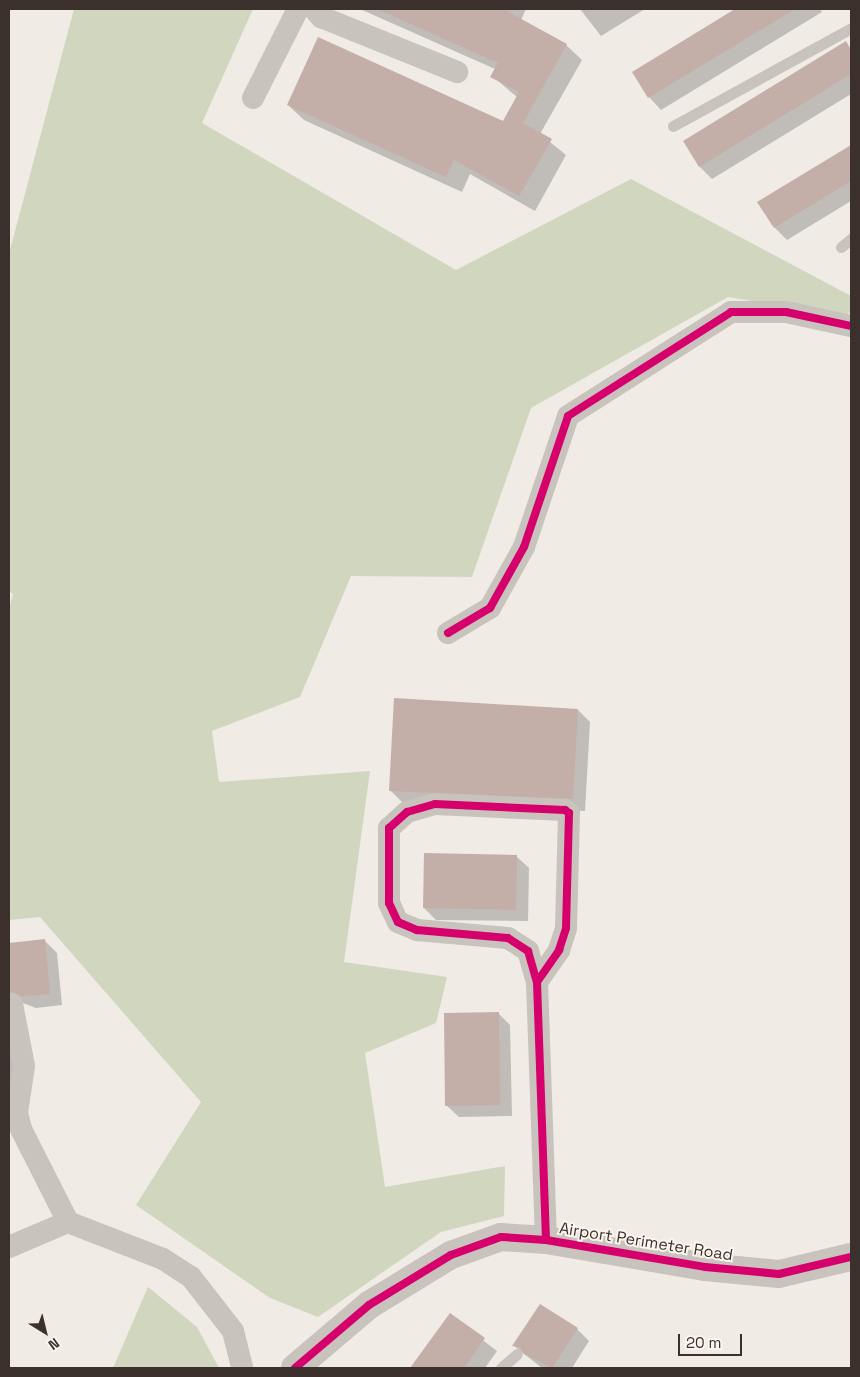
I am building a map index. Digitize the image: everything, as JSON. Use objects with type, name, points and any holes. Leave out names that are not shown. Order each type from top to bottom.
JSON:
[{"type":"street","points":[[253,98],[298,9]]},
{"type":"street","points":[[314,9],[320,17],[457,72]]},
{"type":"street","points":[[448,633],[490,608],[524,548],[568,416],[731,312],[786,312],[851,326]]},
{"type":"street","points":[[537,982],[560,950],[566,928],[569,813],[565,810],[434,804],[407,812],[389,828],[389,903],[398,922],[417,930],[508,938],[528,951],[537,982],[546,1240]]},
{"type":"street","points":[[12,1004],[24,1066],[17,1112],[21,1129],[68,1222],[163,1260],[191,1277],[233,1331],[242,1368]]},
{"type":"street","points":[[9,1247],[68,1222]]},
{"type":"street","name":"Airport Perimeter Road","points":[[295,1368],[369,1305],[451,1255],[501,1237],[546,1240],[705,1267],[779,1274],[851,1257]]},
{"type":"lane","points":[[673,126],[851,28]]},
{"type":"lane","points":[[841,247],[851,239]]},
{"type":"lane","points":[[501,1368],[517,1354]]},
{"type":"green space","points":[[74,9],[253,9],[202,123],[456,270],[631,179],[851,296],[851,311],[845,317],[728,297],[531,408],[472,577],[351,576],[300,697],[212,731],[219,782],[370,771],[344,962],[447,977],[436,1023],[365,1053],[385,1187],[505,1166],[504,1216],[441,1232],[318,1317],[270,1298],[136,1205],[201,1102],[40,917],[9,920],[9,609],[13,594],[9,591],[9,254]]},
{"type":"green space","points":[[148,1287],[197,1327],[219,1368],[113,1368]]},
{"type":"building","points":[[377,9],[503,9],[567,44],[523,123],[552,139],[519,196],[454,160],[446,177],[287,105],[318,37],[503,121],[519,92],[490,77],[498,63]]},
{"type":"building","points":[[735,9],[795,9],[648,98],[632,72]]},
{"type":"building","points":[[846,41],[851,50],[851,74],[699,167],[683,141]]},
{"type":"building","points":[[851,145],[851,181],[774,228],[757,202]]},
{"type":"building","points":[[394,698],[578,709],[573,799],[389,791]]},
{"type":"building","points":[[424,853],[517,855],[516,910],[423,908]]},
{"type":"building","points":[[45,939],[50,994],[22,996],[9,991],[9,943]]},
{"type":"building","points":[[499,1012],[500,1105],[445,1106],[444,1013]]},
{"type":"building","points":[[540,1304],[578,1328],[552,1368],[524,1354],[520,1347],[512,1346]]},
{"type":"building","points":[[450,1313],[485,1338],[464,1368],[410,1368]]},
{"type":"cycle path","points":[[448,633],[490,608],[524,547],[568,416],[731,312],[786,312],[851,326]]},
{"type":"cycle path","points":[[537,982],[559,950],[566,928],[569,813],[565,810],[435,804],[407,812],[389,828],[389,903],[398,922],[417,930],[508,938],[528,951],[537,982],[546,1240]]},
{"type":"cycle path","points":[[295,1368],[369,1305],[451,1255],[501,1237],[546,1240],[705,1267],[779,1274],[851,1257]]}]
